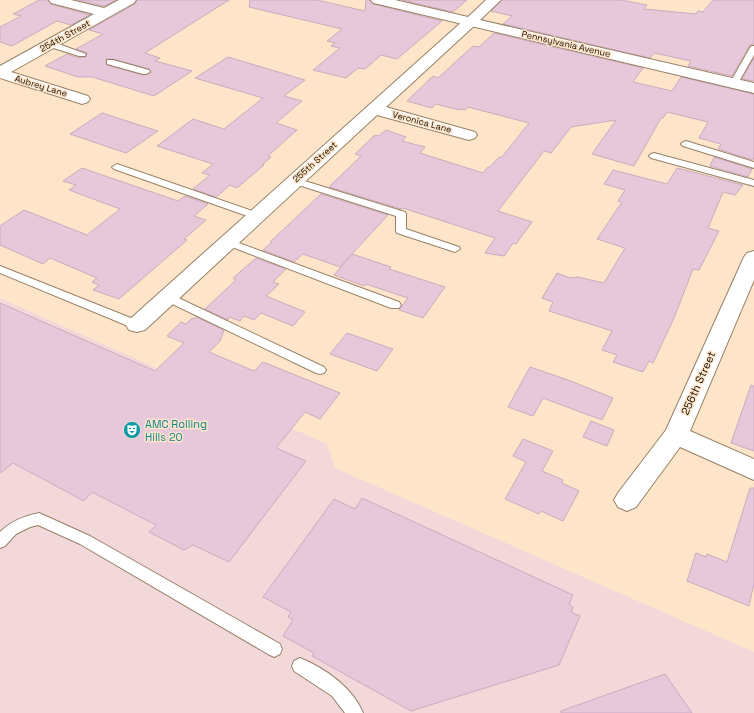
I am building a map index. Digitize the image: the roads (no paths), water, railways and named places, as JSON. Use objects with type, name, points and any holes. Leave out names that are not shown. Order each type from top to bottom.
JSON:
[{"type":"street","points":[[56,0],[106,13]]},
{"type":"street","name":"254th Street","points":[[0,72],[129,0]]},
{"type":"street","name":"Pennsylvania Avenue","points":[[378,0],[754,88]]},
{"type":"street","name":"255th Street","points":[[137,325],[494,0]]},
{"type":"street","name":"Aubrey Lane","points":[[0,72],[82,98]]},
{"type":"street","name":"Veronica Lane","points":[[374,109],[469,134]]},
{"type":"street","name":"256th Street","points":[[627,500],[676,435],[754,257]]},
{"type":"street","points":[[676,435],[754,470]]},
{"type":"lane","points":[[50,44],[82,54]]},
{"type":"lane","points":[[734,83],[754,48]]},
{"type":"lane","points":[[110,62],[146,72]]},
{"type":"lane","points":[[686,144],[754,165]]},
{"type":"lane","points":[[654,156],[754,183]]},
{"type":"lane","points":[[117,167],[257,216]]},
{"type":"lane","points":[[295,181],[401,214],[401,231],[455,249]]},
{"type":"lane","points":[[228,242],[395,305]]},
{"type":"lane","points":[[0,269],[137,325]]},
{"type":"lane","points":[[168,296],[320,370]]},
{"type":"lane","points":[[0,542],[11,530],[27,521],[39,519],[86,540],[274,649]]},
{"type":"lane","points":[[300,666],[338,690],[356,713]]},
{"type":"place","name":"AMC Rolling Hills 20","points":[[132,430]]}]
